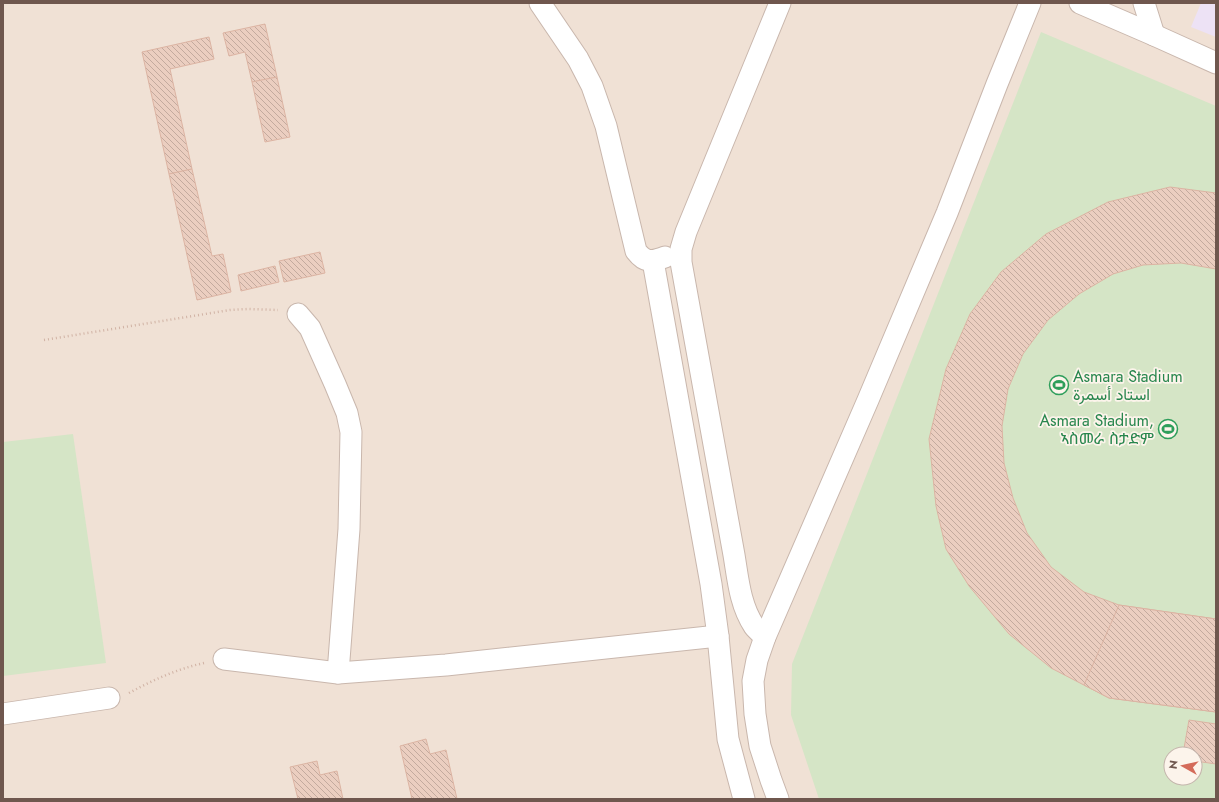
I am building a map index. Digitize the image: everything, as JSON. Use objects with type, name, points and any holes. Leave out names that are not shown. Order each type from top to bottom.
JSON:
[{"type":"street","points":[[540,3],[578,59],[592,86],[606,126],[636,251],[647,261],[653,261],[672,255],[681,249]]},
{"type":"street","points":[[765,637],[754,627],[744,606],[739,587],[681,262],[681,249],[686,232],[780,3]]},
{"type":"street","points":[[778,799],[760,746],[755,714],[753,681],[757,660],[765,637],[938,235],[1030,3]]},
{"type":"street","points":[[1080,3],[1216,63]]},
{"type":"street","points":[[1144,3],[1154,35]]},
{"type":"street","points":[[653,261],[711,584],[718,636],[728,739],[744,799]]},
{"type":"street","points":[[298,314],[310,328],[347,412],[351,432],[349,529],[338,673]]},
{"type":"street","points":[[224,659],[338,673],[446,665],[718,636]]},
{"type":"street","points":[[3,714],[109,698]]},
{"type":"path","points":[[44,340],[230,310],[277,310],[298,314]]},
{"type":"path","points":[[109,698],[128,693],[168,674],[190,666],[224,659]]},
{"type":"shaded area","points":[[3,3],[1216,3],[1216,799],[3,799]]},
{"type":"shaded area","points":[[1201,3],[1216,3],[1216,37],[1191,27]]},
{"type":"green space","name":"Asmara Stadium استاد أسمرة","points":[[1041,32],[1216,106],[1216,799],[819,799],[791,715],[792,664]]},
{"type":"green space","points":[[73,434],[106,663],[3,676],[3,442]]},
{"type":"building","points":[[265,24],[277,77],[252,82],[245,52],[229,56],[223,33]]},
{"type":"building","points":[[209,37],[214,59],[170,69],[192,169],[169,174],[142,52]]},
{"type":"building","points":[[277,77],[290,137],[265,142],[252,82]]},
{"type":"building","points":[[192,169],[212,256],[223,254],[231,292],[197,300],[169,174]]},
{"type":"building","points":[[1170,187],[1216,193],[1216,269],[1181,263],[1143,265],[1113,274],[1079,294],[1048,320],[1023,354],[1008,389],[1002,426],[1004,463],[1013,498],[1027,533],[1051,567],[1084,592],[1119,605],[1216,619],[1216,712],[1109,698],[1051,668],[1009,634],[969,586],[946,549],[936,506],[929,439],[946,369],[970,314],[1001,272],[1046,234],[1108,202]]},
{"type":"building","points":[[320,252],[325,273],[284,282],[279,261]]},
{"type":"building","points":[[275,266],[279,282],[241,291],[238,275]]},
{"type":"building","points":[[1119,605],[1216,619],[1216,712],[1109,698],[1084,685]]},
{"type":"building","points":[[1189,720],[1216,724],[1216,764],[1203,762],[1203,746],[1184,746]]},
{"type":"building","points":[[426,739],[430,754],[446,750],[457,799],[412,799],[400,746]]},
{"type":"building","points":[[317,761],[320,775],[337,771],[343,799],[298,799],[290,767]]},
{"type":"place","name":"Asmara Stadium استاد أسمرة","points":[[1059,385]]},
{"type":"place","name":"Asmara Stadium, ኣስመራ ስታድም","points":[[1168,429]]}]
